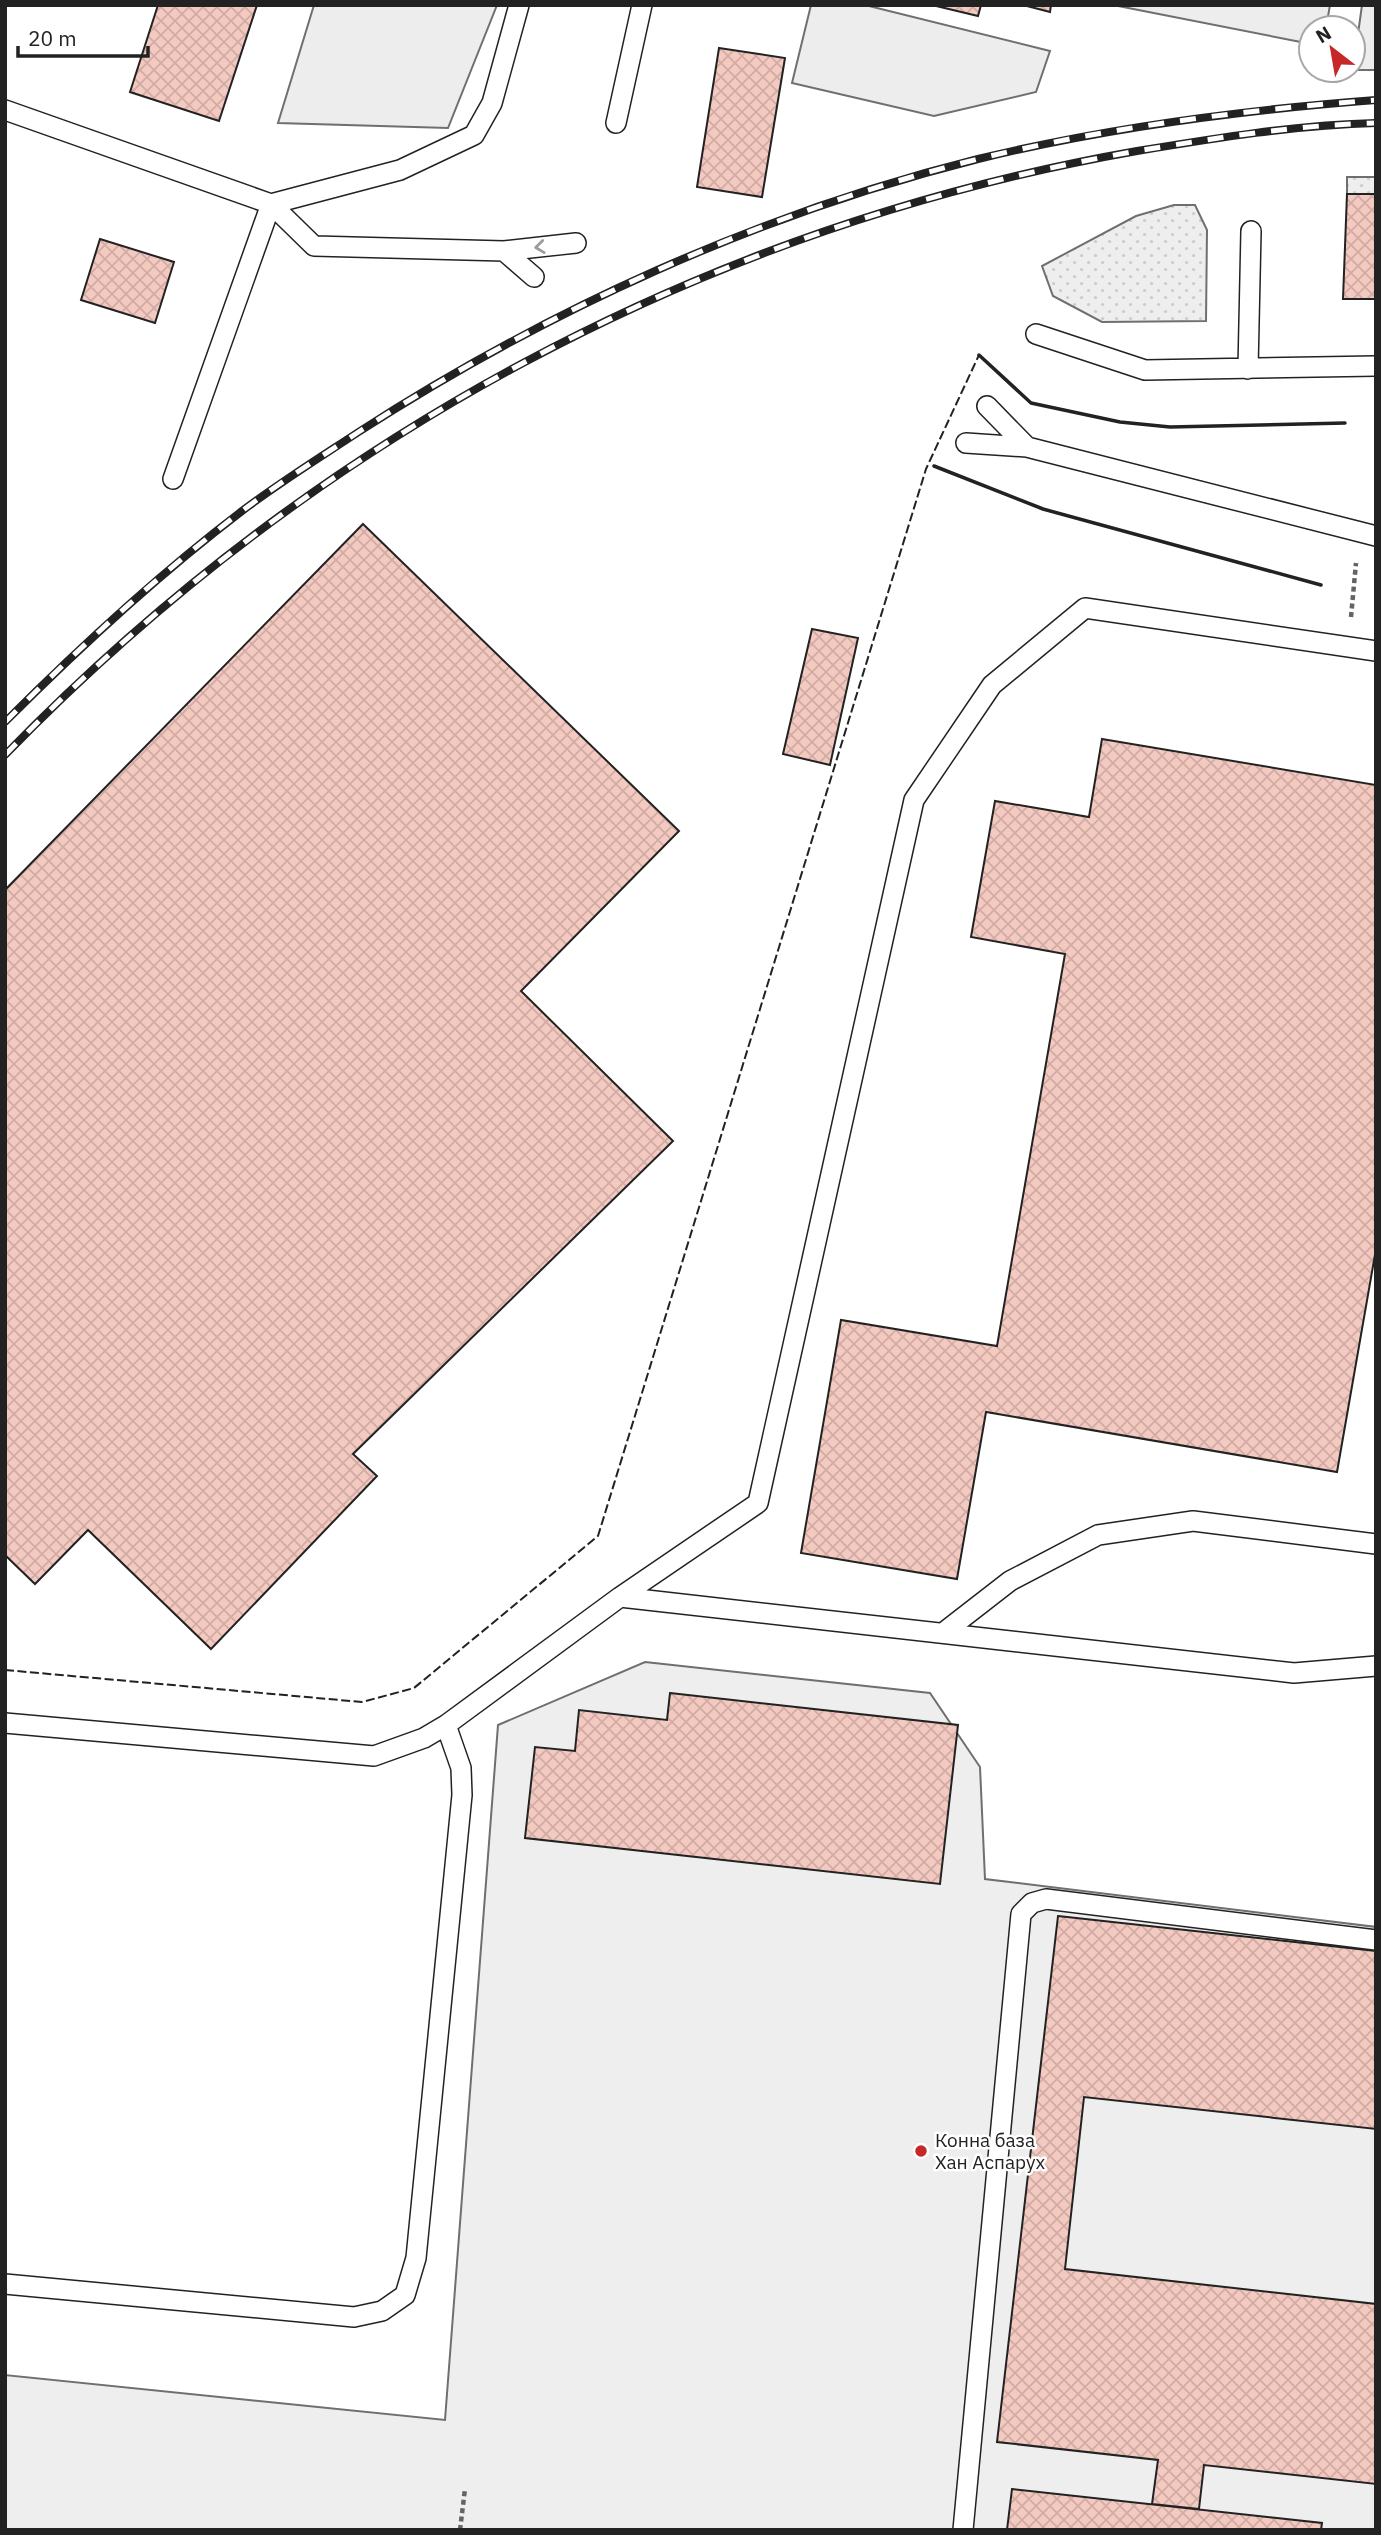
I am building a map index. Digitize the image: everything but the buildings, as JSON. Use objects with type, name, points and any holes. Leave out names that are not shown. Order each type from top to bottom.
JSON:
[{"type":"lane","points":[[271,205],[400,170],[474,135],[492,103],[519,5]]},
{"type":"lane","points":[[616,123],[642,5]]},
{"type":"lane","points":[[5,110],[271,205],[314,246],[504,251],[576,243]]},
{"type":"lane","points":[[173,479],[271,205]]},
{"type":"lane","points":[[1248,369],[1251,231]]},
{"type":"lane","points":[[504,251],[534,277]]},
{"type":"lane","points":[[1036,334],[1145,370],[1376,366]]},
{"type":"lane","points":[[987,406],[1027,447]]},
{"type":"lane","points":[[966,443],[1027,447],[1367,533]]},
{"type":"lane","points":[[5,1723],[374,1756],[424,1738],[446,1725],[620,1597],[758,1503],[914,800],[992,685],[1085,608],[1376,651]]},
{"type":"lane","points":[[943,1633],[1010,1581],[1098,1535],[1193,1521],[1376,1544]]},
{"type":"lane","points":[[620,1597],[1294,1673],[1376,1665]]},
{"type":"lane","points":[[5,2284],[354,2317],[382,2311],[405,2295],[416,2258],[462,1795],[461,1768],[446,1725]]},
{"type":"lane","points":[[963,2530],[1021,1914],[1032,1903],[1046,1899],[1376,1940]]},
{"type":"path","points":[[1348,647],[1367,533]]},
{"type":"path","points":[[460,2530],[466,2489]]},
{"type":"shaded area","points":[[314,5],[497,5],[448,128],[278,123]]},
{"type":"shaded area","points":[[811,5],[865,5],[1050,51],[1036,92],[934,116],[792,83]]},
{"type":"shaded area","points":[[1113,5],[1330,5],[1328,14],[1297,14],[1297,41]]},
{"type":"shaded area","points":[[1362,5],[1376,5],[1376,70],[1367,70],[1367,14],[1361,14]]},
{"type":"shaded area","points":[[1347,177],[1376,177],[1376,194],[1347,194]]},
{"type":"shaded area","points":[[1174,205],[1195,205],[1207,230],[1206,321],[1102,322],[1053,296],[1042,266],[1136,216]]},
{"type":"shaded area","name":"Конна база Хан Аспарух","points":[[645,1662],[930,1693],[980,1767],[985,1879],[1376,1927],[1376,2530],[5,2530],[5,2375],[445,2420],[498,1725]]},
{"type":"railway","points":[[5,722],[150,586],[211,535],[270,491],[429,388],[503,346],[656,270],[815,208],[978,159],[1176,121],[1376,100]]},
{"type":"railway","points":[[5,755],[124,641],[250,538],[383,445],[523,363],[669,292],[820,233],[976,186],[1196,141],[1286,129],[1376,123]]},
{"type":"fence","points":[[5,1670],[362,1702],[414,1688],[598,1536],[926,469],[979,355]]},
{"type":"wall","points":[[979,355],[1031,403],[1120,422],[1170,427],[1345,423]]},
{"type":"wall","points":[[934,466],[1043,509],[1321,585]]},
{"type":"place","name":"Конна база Хан Аспарух","points":[[921,2151]]}]
